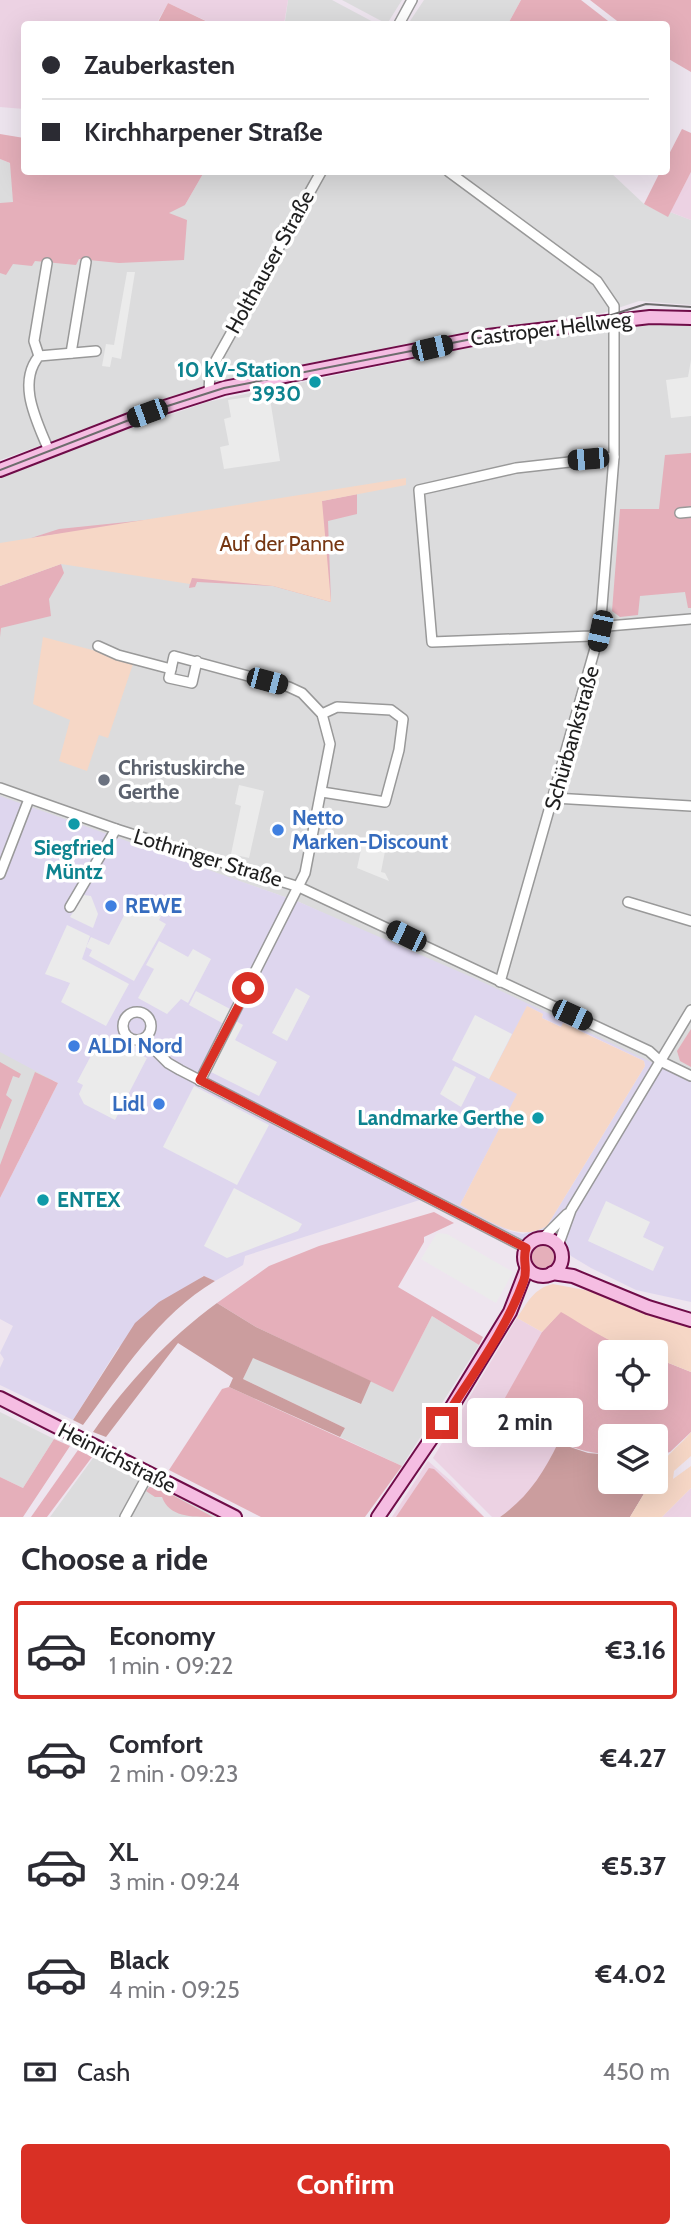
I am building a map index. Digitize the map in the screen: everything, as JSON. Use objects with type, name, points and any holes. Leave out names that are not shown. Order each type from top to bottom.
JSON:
[{"type":"street","points":[[401,21],[412,0]]},
{"type":"street","name":"Holthauser Straße","points":[[209,392],[210,371],[319,175]]},
{"type":"street","name":"Schürbankstraße","points":[[453,175],[597,281],[612,300],[614,457],[600,631],[500,982]]},
{"type":"street","points":[[71,353],[86,262]]},
{"type":"street","points":[[39,356],[34,341],[47,263]]},
{"type":"street","name":"Castroper Hellweg","points":[[0,470],[209,392],[488,336],[612,320],[662,316],[691,318]]},
{"type":"street","points":[[49,451],[29,397],[35,361],[39,356],[96,351]]},
{"type":"street","points":[[614,457],[516,468],[419,490],[432,642],[591,636],[608,626],[691,619]]},
{"type":"street","points":[[680,513],[691,512]]},
{"type":"street","points":[[98,646],[171,668]]},
{"type":"street","points":[[197,661],[192,683],[169,678],[174,656],[197,661],[289,687],[302,693],[322,714],[330,744],[306,873],[299,887]]},
{"type":"street","points":[[322,714],[337,706],[391,710],[403,719],[399,750],[385,802],[322,792]]},
{"type":"street","name":"Lothringer Straße","points":[[0,788],[116,830],[299,887],[649,1051],[660,1061],[691,1076]]},
{"type":"street","points":[[554,798],[691,806]]},
{"type":"street","points":[[0,874],[29,799]]},
{"type":"street","name":"Lothringer Straße","points":[[70,907],[116,830]]},
{"type":"street","name":"Lothringer Straße","points":[[200,1080],[299,887]]},
{"type":"street","points":[[628,901],[691,922]]},
{"type":"street","points":[[378,1517],[442,1423],[512,1308],[527,1268],[524,1258],[526,1248],[533,1241],[543,1238],[571,1210],[691,1010]]},
{"type":"street","points":[[144,1039],[168,1063],[526,1248]]},
{"type":"street","points":[[512,1308],[560,1265],[560,1250],[571,1210]]},
{"type":"street","points":[[543,1238],[560,1250],[570,1266],[600,1286]]},
{"type":"street","points":[[527,1268],[548,1275],[573,1276],[648,1307],[691,1320]]},
{"type":"street","name":"Heinrichstraße","points":[[0,1398],[235,1517]]},
{"type":"street","points":[[125,1517],[149,1474]]},
{"type":"shaded area","points":[[0,0],[288,0],[284,21],[207,21],[168,3],[158,21],[21,21],[21,109],[0,107]]},
{"type":"shaded area","points":[[288,0],[332,0],[371,21],[285,21]]},
{"type":"shaded area","points":[[342,0],[402,0],[389,21],[381,21]]},
{"type":"shaded area","points":[[424,0],[521,0],[510,21],[410,21]]},
{"type":"shaded area","points":[[0,159],[21,168],[21,175],[39,175],[185,205],[202,175],[613,175],[644,204],[668,216],[670,212],[691,220],[691,305],[639,301],[603,313],[469,333],[294,366],[202,388],[0,460]]},
{"type":"shaded area","points":[[691,172],[691,220],[670,212]]},
{"type":"shaded area","points":[[127,272],[135,272],[121,359],[112,357],[110,367],[102,366],[106,344],[114,345]]},
{"type":"shaded area","points":[[658,321],[691,324],[691,1081],[299,902],[161,854],[0,1192],[0,478],[65,451],[207,402],[496,342]]},
{"type":"shaded area","points":[[691,360],[691,416],[671,418],[666,380],[688,377]]},
{"type":"shaded area","points":[[262,395],[263,400],[270,399],[280,461],[224,469],[220,447],[229,445],[224,419],[231,417],[228,400]]},
{"type":"shaded area","points":[[239,785],[264,791],[249,858],[231,854],[241,806],[235,804]]},
{"type":"shaded area","points":[[0,796],[299,902],[476,979],[691,1081],[691,1302],[636,1290],[571,1256],[554,1237],[543,1234],[530,1237],[525,1243],[429,1197],[245,1256],[243,1265],[215,1281],[203,1276],[118,1348],[73,1420],[0,1385],[0,1368],[4,1359],[0,1353],[13,1326],[0,1319],[0,1198],[58,1083],[0,1052]],"holes":[[[527,1006],[543,1014],[542,1018],[562,1027],[564,1023],[644,1061],[645,1066],[547,1226],[523,1234],[510,1231],[460,1205],[518,1093]]]},
{"type":"shaded area","points":[[363,841],[386,846],[381,872],[385,873],[389,881],[357,868]]},
{"type":"shaded area","name":"REWE","points":[[84,895],[91,896],[98,914],[93,928],[70,917]]},
{"type":"shaded area","points":[[134,896],[163,912],[159,920],[166,924],[134,981],[89,956],[92,950],[86,947],[91,937],[109,945]]},
{"type":"shaded area","name":"ALDI Nord","points":[[67,925],[90,936],[82,959],[129,984],[106,1026],[61,1002],[70,983],[45,974]]},
{"type":"shaded area","points":[[159,941],[188,957],[193,949],[211,959],[188,1003],[181,999],[167,1014],[138,998],[154,969],[146,965]]},
{"type":"shaded area","points":[[296,988],[310,996],[287,1041],[272,1033]]},
{"type":"shaded area","points":[[196,991],[232,1010],[224,1024],[189,1005]]},
{"type":"shaded area","points":[[475,1015],[512,1034],[489,1079],[452,1060]]},
{"type":"shaded area","points":[[236,1021],[243,1025],[235,1040],[277,1062],[259,1096],[211,1072]]},
{"type":"shaded area","points":[[102,1035],[147,1058],[115,1120],[84,1104],[79,1094],[83,1085],[77,1082]]},
{"type":"shaded area","points":[[455,1066],[476,1077],[461,1107],[440,1094]]},
{"type":"shaded area","name":"Lidl","points":[[194,1086],[269,1125],[237,1185],[163,1147]]},
{"type":"shaded area","points":[[234,1188],[302,1224],[298,1231],[227,1258],[204,1246]]},
{"type":"shaded area","points":[[606,1201],[650,1222],[643,1237],[664,1247],[653,1271],[588,1241]]},
{"type":"shaded area","points":[[437,1233],[447,1234],[513,1272],[496,1303],[421,1259]]},
{"type":"shaded area","points":[[204,1276],[215,1281],[158,1328],[83,1425],[73,1420],[135,1323],[159,1302]]},
{"type":"shaded area","points":[[217,1303],[256,1327],[371,1381],[361,1404],[253,1358],[243,1379],[345,1428],[340,1437],[229,1387],[233,1378],[178,1343],[106,1437],[93,1432],[150,1362],[182,1331]]},
{"type":"shaded area","points":[[432,1316],[479,1345],[402,1466],[340,1437],[345,1428],[243,1379],[253,1357],[360,1404],[371,1381],[393,1391]]},
{"type":"shaded area","points":[[517,1318],[542,1332],[502,1405],[558,1443],[544,1471],[524,1499],[500,1517],[492,1517],[433,1458]]},
{"type":"shaded area","points":[[0,1412],[54,1439],[23,1488],[0,1477]]},
{"type":"shaded area","points":[[558,1443],[598,1454],[598,1494],[644,1494],[630,1517],[500,1517],[519,1501],[547,1465]]},
{"type":"shaded area","points":[[96,1454],[219,1517],[50,1517]]},
{"type":"shaded area","points":[[428,1461],[451,1481],[484,1517],[392,1517]]},
{"type":"shaded area","points":[[691,1488],[691,1517],[662,1517]]},
{"type":"green space","points":[[521,0],[581,0],[608,21],[510,21]]},
{"type":"green space","points":[[590,0],[691,0],[691,72],[670,60],[670,21],[617,21]]},
{"type":"green space","points":[[168,3],[206,21],[159,21]]},
{"type":"green space","points":[[682,129],[691,133],[691,172],[668,217],[644,204],[658,175],[670,175],[670,152]]},
{"type":"green space","points":[[0,134],[21,138],[21,175],[202,175],[185,205],[169,213],[187,220],[184,260],[119,263],[79,259],[76,265],[35,261],[32,266],[13,264],[6,275],[0,273],[0,203],[13,202],[10,163],[0,159]]},
{"type":"green space","points":[[691,453],[691,608],[688,608],[685,592],[640,596],[638,615],[620,617],[612,611],[620,509],[659,509],[665,455]]},
{"type":"green space","name":"Auf der Panne","points":[[406,478],[406,485],[322,501],[331,602],[273,586],[192,578],[190,584],[61,564],[0,586],[0,543]]},
{"type":"green space","points":[[357,494],[357,514],[328,521],[331,602],[273,586],[197,582],[195,587],[189,588],[191,578],[322,501]]},
{"type":"green space","points":[[204,514],[31,538],[59,529]]},
{"type":"green space","points":[[61,564],[64,573],[49,599],[51,616],[1,628],[0,637],[0,586]]},
{"type":"green space","points":[[43,637],[134,661],[108,738],[99,735],[87,771],[59,761],[70,720],[33,704]]},
{"type":"green space","points":[[527,1006],[543,1014],[542,1018],[561,1027],[563,1023],[644,1061],[645,1066],[547,1226],[525,1232],[503,1228],[460,1205],[517,1094],[489,1079]]},
{"type":"green space","points":[[691,1029],[691,1067],[680,1061],[677,1051]]},
{"type":"green space","points":[[0,1062],[21,1074],[19,1078],[13,1076],[6,1095],[12,1100],[0,1130]]},
{"type":"green space","points":[[35,1072],[58,1083],[0,1198],[0,1165]]},
{"type":"green space","points":[[434,1212],[454,1223],[424,1237],[424,1242],[398,1287],[483,1337],[479,1345],[432,1316],[393,1392],[256,1327],[217,1303],[269,1266],[319,1246]]},
{"type":"green space","points":[[543,1246],[551,1249],[554,1257],[551,1265],[543,1268],[535,1265],[532,1257],[535,1249]]},
{"type":"green space","points":[[553,1284],[590,1291],[691,1325],[691,1372],[668,1363],[668,1340],[610,1340],[561,1312],[542,1332],[517,1318],[536,1293]]},
{"type":"green space","points":[[561,1311],[611,1340],[598,1340],[598,1410],[668,1410],[668,1363],[691,1372],[691,1432],[668,1453],[668,1424],[598,1424],[598,1453],[563,1444],[501,1405],[542,1332]]},
{"type":"green space","points":[[229,1387],[402,1466],[365,1517],[261,1517],[169,1470],[222,1389]]},
{"type":"green space","points":[[691,1432],[691,1456],[674,1471],[673,1479],[691,1466],[691,1488],[662,1517],[630,1517],[644,1494],[668,1494],[668,1457]]},
{"type":"green space","points":[[54,1439],[70,1446],[23,1517],[0,1517],[0,1477],[23,1488]]},
{"type":"green space","points":[[78,1450],[92,1457],[47,1517],[31,1517]]},
{"type":"green space","points":[[429,1468],[434,1469],[484,1517],[396,1517]]},
{"type":"green space","points":[[152,1484],[213,1517],[189,1516],[175,1512],[165,1504],[162,1497],[155,1497],[146,1491]]},
{"type":"tram line","points":[[0,470],[155,410],[224,388],[472,339],[586,323],[646,304],[691,307]]},
{"type":"place","name":"10 kV-Station 3930","points":[[315,382]]},
{"type":"place","name":"Christuskirche Gerthe","points":[[104,780]]},
{"type":"place","name":"Siegfried Müntz","points":[[74,824]]},
{"type":"place","name":"Netto Marken-Discount","points":[[278,830]]},
{"type":"place","name":"REWE","points":[[111,906]]},
{"type":"place","name":"ALDI Nord","points":[[74,1046]]},
{"type":"place","name":"Lidl","points":[[159,1104]]},
{"type":"place","name":"Landmarke Gerthe","points":[[538,1118]]},
{"type":"place","name":"ENTEX","points":[[43,1200]]},
{"type":"route","points":[[248,988],[200,1080],[526,1248],[524,1258],[527,1268],[512,1308],[442,1423]]}]
